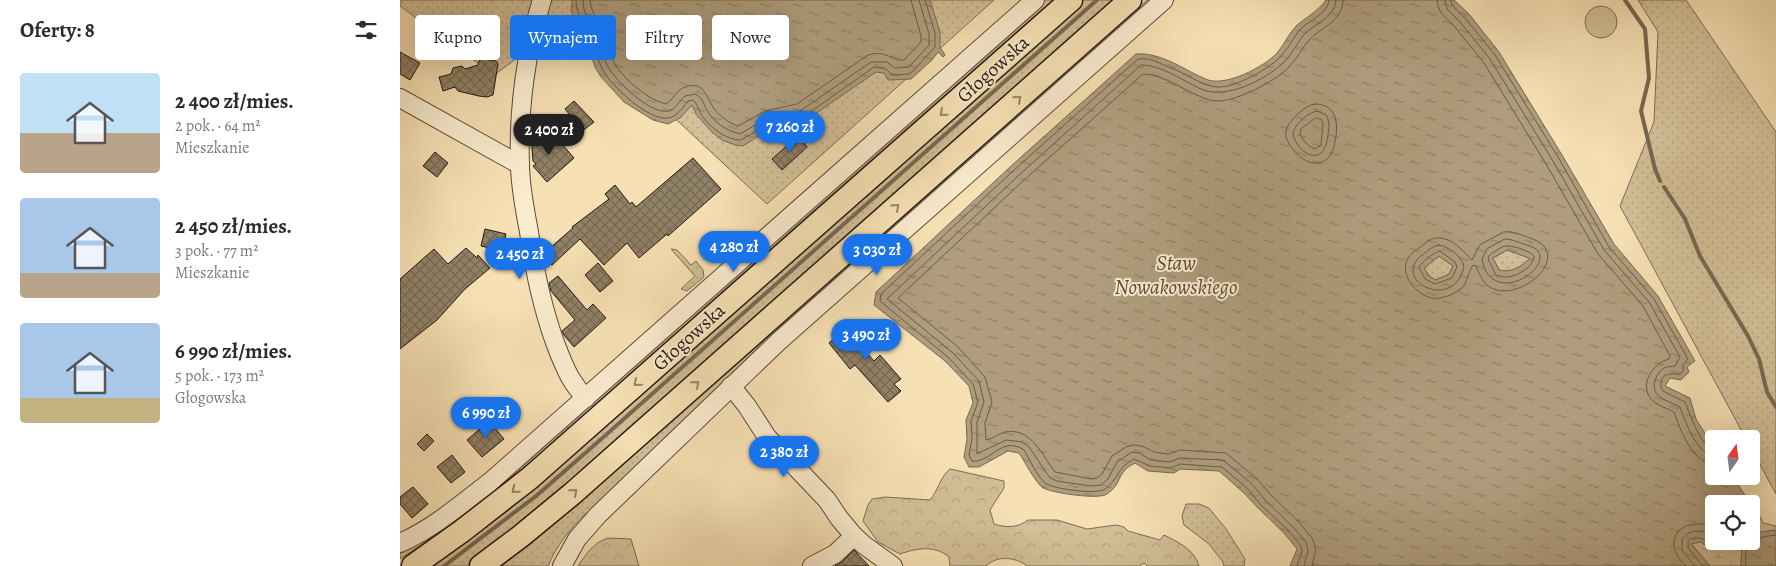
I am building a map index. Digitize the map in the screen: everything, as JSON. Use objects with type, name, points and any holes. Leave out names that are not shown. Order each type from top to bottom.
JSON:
[{"type":"main road","name":"Głogowska","points":[[413,566],[474,523],[541,469],[1071,0]]},
{"type":"main road","name":"Głogowska","points":[[481,566],[566,498],[1130,0]]},
{"type":"street","points":[[542,0],[531,40],[524,92],[520,165],[524,203],[537,284],[548,327],[572,382],[586,398]]},
{"type":"street","name":"Głogowska","points":[[400,543],[425,530],[456,509],[490,482],[1034,0]]},
{"type":"street","points":[[562,566],[577,539],[598,515],[731,386],[778,342],[1164,0]]},
{"type":"street","points":[[400,98],[520,165]]},
{"type":"street","points":[[731,386],[747,406],[767,437],[827,500],[838,518],[854,536],[892,566]]},
{"type":"street","points":[[812,566],[836,554],[854,536]]},
{"type":"green space","points":[[400,0],[994,0],[767,204],[612,60],[616,60],[616,15],[510,15],[510,60],[514,60],[494,75],[474,60],[500,60],[500,15],[415,15],[415,17],[400,6]]},
{"type":"green space","points":[[1045,0],[1053,0],[763,255],[566,432],[485,498],[400,559],[400,552],[406,550],[915,115]]},
{"type":"green space","points":[[1083,0],[1117,0],[599,458],[466,566],[431,566],[584,441]]},
{"type":"green space","points":[[1147,0],[1154,0],[589,514],[586,513],[564,538],[548,566],[502,566],[578,504]]},
{"type":"green space","points":[[1638,0],[1686,0],[1776,132],[1776,494],[1760,465],[1760,430],[1741,430],[1620,206],[1654,122],[1658,32]]},
{"type":"green space","points":[[1601,6],[1607,7],[1612,11],[1616,16],[1616,28],[1612,33],[1607,37],[1601,38],[1595,37],[1590,33],[1586,28],[1585,22],[1586,16],[1590,11],[1595,7]]},
{"type":"green space","points":[[671,249],[677,250],[691,265],[696,261],[703,270],[704,277],[687,291],[681,289],[695,276]]},
{"type":"green space","points":[[1507,250],[1530,258],[1516,269],[1499,270],[1493,258]]},
{"type":"green space","points":[[1439,256],[1453,266],[1449,274],[1436,280],[1429,276],[1424,268]]},
{"type":"green space","points":[[950,469],[1004,481],[1004,488],[990,510],[994,524],[1012,526],[1020,525],[1028,520],[1057,520],[1087,529],[1116,525],[1124,527],[1128,531],[1160,540],[1164,535],[1190,551],[1199,566],[1147,566],[1144,563],[1139,566],[1027,566],[1012,559],[1001,559],[990,562],[986,566],[950,566],[949,557],[932,549],[919,549],[900,554],[878,542],[863,521],[872,499],[885,497],[930,500]]},
{"type":"green space","points":[[1186,504],[1199,504],[1209,508],[1226,529],[1245,559],[1244,566],[1224,566],[1209,544],[1184,525],[1182,516]]},
{"type":"green space","points":[[1760,517],[1763,523],[1776,526],[1776,532],[1774,530],[1760,532]]},
{"type":"green space","points":[[608,538],[631,539],[639,566],[578,566],[594,546]]},
{"type":"green space","points":[[1701,542],[1705,545],[1705,550],[1742,550],[1741,566],[1710,566],[1691,543]]},
{"type":"water","points":[[572,0],[930,0],[940,32],[940,47],[945,55],[943,57],[938,52],[911,79],[888,80],[884,73],[876,72],[805,121],[771,128],[743,146],[722,140],[712,132],[696,114],[692,105],[680,118],[668,124],[653,120],[624,102],[601,77],[593,60],[616,60],[616,15],[573,15],[571,11]]},
{"type":"water","name":"Staw Nowakowskiego","points":[[1326,0],[1454,0],[1469,14],[1499,52],[1614,244],[1658,296],[1695,361],[1687,367],[1689,372],[1681,380],[1670,378],[1665,386],[1690,398],[1696,419],[1705,434],[1705,485],[1738,485],[1745,495],[1705,495],[1705,545],[1701,542],[1691,544],[1710,566],[1290,566],[1297,549],[1284,533],[1244,493],[1219,471],[1180,469],[1174,473],[1148,471],[1135,463],[1122,473],[1116,485],[1107,494],[1102,496],[1086,496],[1066,494],[1043,488],[1033,477],[1019,453],[1008,451],[979,467],[969,467],[964,457],[967,439],[966,420],[973,403],[969,386],[945,361],[874,305],[876,292],[1010,167],[1136,54],[1146,54],[1164,59],[1208,80],[1216,81],[1235,78],[1271,58],[1280,50],[1297,25],[1316,11]],"holes":[[[1507,250],[1529,258],[1523,264],[1507,271],[1499,270],[1493,258]],[[1439,256],[1453,266],[1449,274],[1436,280],[1429,276],[1424,268]]]},
{"type":"water","points":[[1774,530],[1776,532],[1776,566],[1741,566],[1742,550],[1760,550],[1760,532]]},
{"type":"building","points":[[400,52],[420,63],[410,80],[400,74]]},
{"type":"building","points":[[479,60],[496,61],[498,64],[493,95],[487,97],[479,96],[458,91],[455,87],[443,91],[439,77],[451,74],[453,68],[462,66],[465,69],[478,65]]},
{"type":"building","points":[[574,101],[594,122],[581,132],[567,118],[570,115],[565,109]]},
{"type":"building","points":[[531,135],[555,136],[574,158],[547,182],[533,166],[536,164],[533,161]]},
{"type":"building","points":[[798,136],[807,147],[782,170],[772,159]]},
{"type":"building","points":[[435,152],[448,163],[437,177],[423,166]]},
{"type":"building","points":[[693,158],[721,189],[668,236],[667,234],[639,258],[627,243],[604,265],[580,239],[552,265],[544,256],[543,254],[572,227],[609,199],[605,194],[615,185],[630,204],[632,202],[636,207]]},
{"type":"building","points":[[485,229],[506,234],[502,251],[481,246]]},
{"type":"building","points":[[466,248],[477,258],[478,255],[490,268],[465,289],[437,320],[400,349],[400,279],[434,249],[448,264]]},
{"type":"building","points":[[598,263],[613,281],[600,292],[585,275]]},
{"type":"building","points":[[558,276],[587,310],[593,304],[606,318],[574,347],[562,331],[575,320],[551,291],[549,283]]},
{"type":"building","points":[[867,323],[875,332],[860,345],[874,361],[880,355],[901,379],[894,384],[901,391],[888,402],[855,365],[850,369],[829,343],[846,328],[850,326],[856,332]]},
{"type":"building","points":[[489,421],[504,439],[482,457],[467,440]]},
{"type":"building","points":[[427,434],[434,441],[424,451],[417,444]]},
{"type":"building","points":[[452,455],[465,472],[451,483],[437,467]]},
{"type":"building","points":[[413,487],[428,504],[412,518],[400,504],[400,497]]},
{"type":"building","points":[[854,550],[869,566],[835,566],[842,562]]},
{"type":"waterway","points":[[444,566],[536,496],[1097,0]]},
{"type":"waterway","points":[[1625,0],[1645,29],[1649,78],[1641,111],[1655,169],[1660,181]]},
{"type":"waterway","points":[[1664,187],[1685,219],[1700,256],[1748,336],[1759,359],[1767,392],[1776,407]]}]
